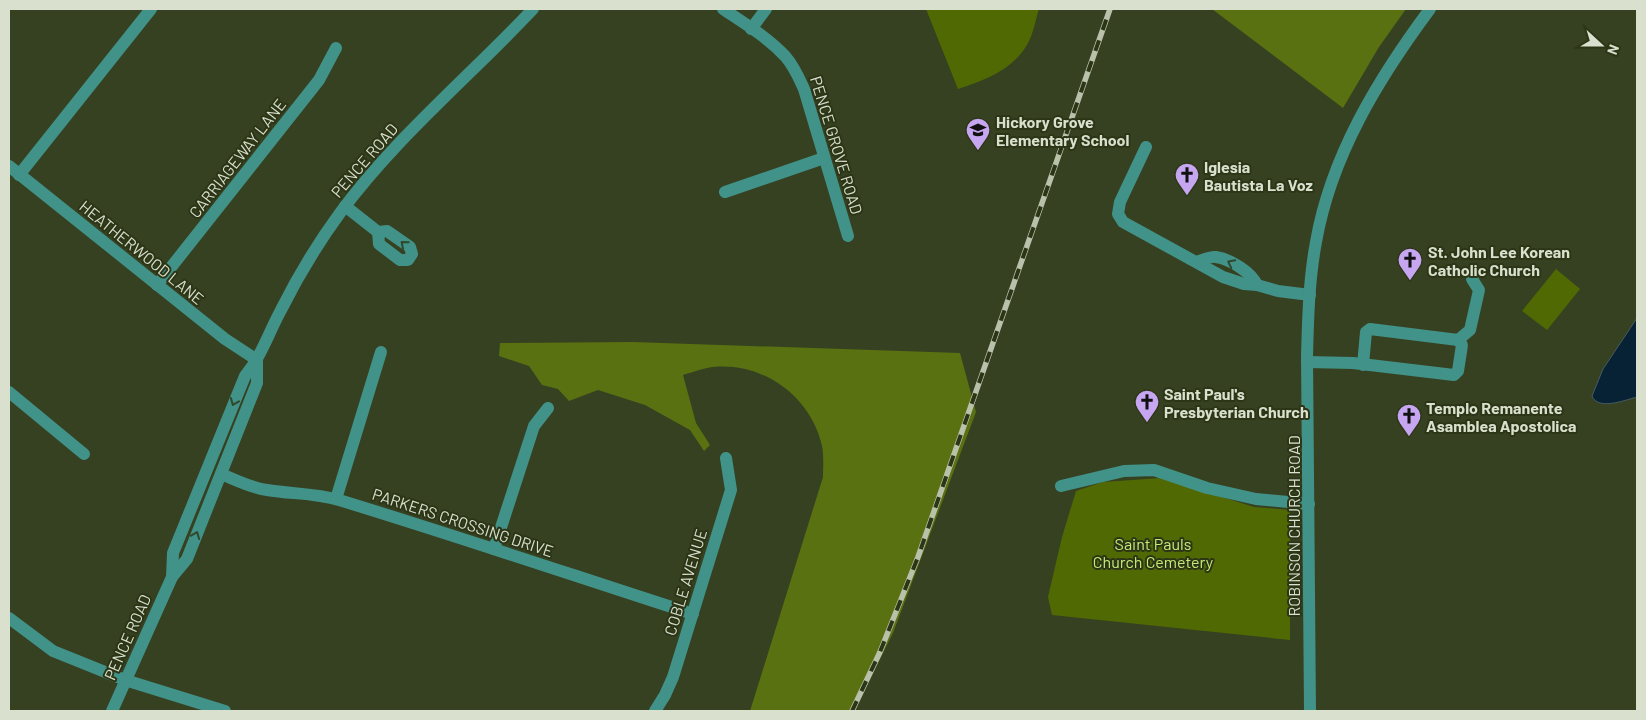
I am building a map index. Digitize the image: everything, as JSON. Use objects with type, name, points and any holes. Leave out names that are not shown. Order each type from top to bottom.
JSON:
[{"type":"street","points":[[14,170],[151,9]]},
{"type":"street","name":"PENCE ROAD","points":[[172,577],[173,553],[245,376],[257,360],[280,310],[308,261],[345,206],[371,173],[427,113],[494,50],[533,9]]},
{"type":"street","name":"PENCE GROVE ROAD","points":[[723,9],[785,56],[796,71],[804,89],[848,236]]},
{"type":"street","points":[[751,29],[766,9]]},
{"type":"street","name":"ROBINSON CHURCH ROAD","points":[[1310,711],[1307,362],[1310,296],[1316,242],[1329,189],[1340,160],[1366,107],[1395,57],[1430,9]]},
{"type":"street","name":"CARRIAGEWAY LANE","points":[[157,285],[319,80],[336,48]]},
{"type":"street","points":[[1146,147],[1120,202],[1118,214],[1123,222],[1197,262],[1214,256],[1244,270],[1254,278],[1257,285],[1278,291],[1310,296]]},
{"type":"street","points":[[725,192],[824,158]]},
{"type":"street","name":"HEATHERWOOD LANE","points":[[14,170],[225,339],[257,360]]},
{"type":"street","points":[[345,206],[378,232]]},
{"type":"street","points":[[1363,365],[1366,332],[1370,329],[1458,340],[1462,338],[1470,330],[1478,290],[1472,279]]},
{"type":"street","points":[[1307,362],[1363,365],[1454,375],[1458,371],[1462,344],[1458,340]]},
{"type":"street","points":[[336,499],[381,352]]},
{"type":"street","name":"PENCE ROAD","points":[[112,711],[124,680],[172,577],[187,559],[257,383],[257,360]]},
{"type":"street","points":[[9,392],[84,454]]},
{"type":"street","points":[[494,549],[534,426],[548,408]]},
{"type":"street","name":"COBLE AVENUE","points":[[655,711],[666,695],[673,677],[731,490],[726,458]]},
{"type":"street","points":[[1062,486],[1124,471],[1154,470],[1207,488],[1256,499],[1309,504]]},
{"type":"street","name":"PARKERS CROSSING DRIVE","points":[[221,474],[242,483],[267,490],[300,492],[336,499],[692,614]]},
{"type":"street","points":[[9,618],[53,651],[124,680],[225,711]]},
{"type":"green space","points":[[926,9],[1039,9],[1030,39],[1017,58],[1000,72],[958,89]]},
{"type":"green space","points":[[1212,9],[1406,9],[1379,47],[1343,108]]},
{"type":"green space","points":[[1556,269],[1580,289],[1547,330],[1522,311]]},
{"type":"green space","points":[[633,342],[960,353],[976,412],[893,633],[854,711],[750,711],[823,477],[823,450],[816,428],[808,412],[796,398],[782,386],[750,370],[732,367],[713,367],[683,375],[696,423],[710,445],[704,451],[690,430],[645,405],[598,390],[569,401],[558,389],[542,385],[529,366],[499,356],[500,343]]},
{"type":"green space","name":"Saint Pauls Church Cemetery","points":[[1161,478],[1254,507],[1290,510],[1290,640],[1052,615],[1048,597],[1062,537],[1076,491],[1103,482]]},
{"type":"water","points":[[1637,318],[1637,397],[1619,402],[1600,403],[1592,396],[1603,369]]},
{"type":"railway","points":[[852,711],[880,652],[918,557],[1110,9]]},
{"type":"place","name":"Hickory Grove Elementary School","points":[[978,151]]},
{"type":"place","name":"Iglesia Bautista La Voz","points":[[1187,196]]},
{"type":"place","name":"St. John Lee Korean Catholic Church","points":[[1410,281]]},
{"type":"place","name":"Saint Paul's Presbyterian Church","points":[[1147,423]]},
{"type":"place","name":"Templo Remanente Asamblea Apostolica","points":[[1409,437]]}]
